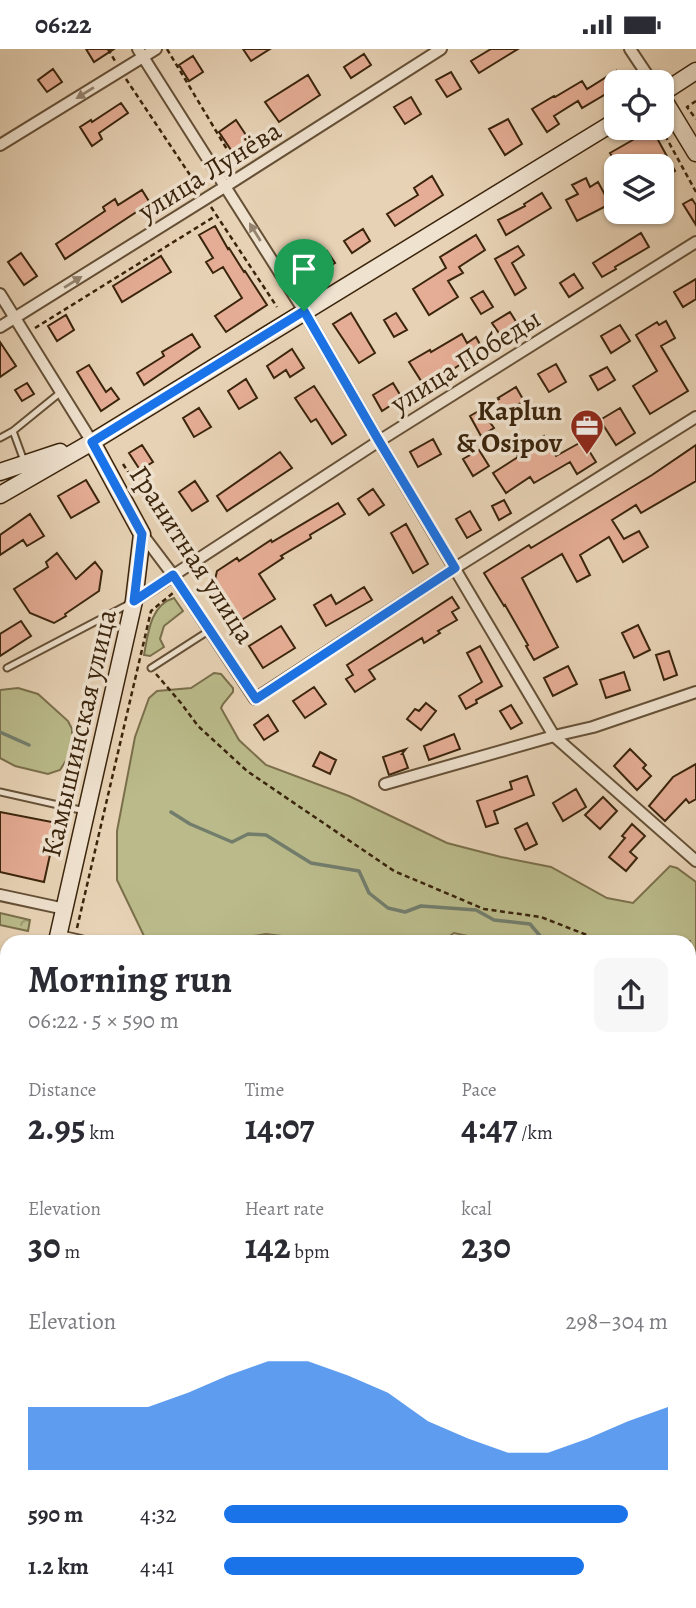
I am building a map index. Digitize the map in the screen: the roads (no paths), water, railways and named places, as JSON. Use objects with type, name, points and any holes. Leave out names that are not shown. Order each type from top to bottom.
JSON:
[{"type":"street","points":[[0,145],[121,70],[141,53],[156,49]]},
{"type":"street","name":"улица Лунёва","points":[[0,327],[442,49]]},
{"type":"street","points":[[629,49],[644,70]]},
{"type":"street","points":[[141,53],[304,311],[554,736],[696,861]]},
{"type":"street","points":[[674,87],[696,71]]},
{"type":"street","points":[[674,115],[696,153]]},
{"type":"street","points":[[0,495],[92,442],[604,128]]},
{"type":"street","name":"улица Победы","points":[[134,601],[379,441],[696,242]]},
{"type":"street","name":"Гранитная улица","points":[[0,295],[92,442],[142,534],[173,575],[256,699],[455,568]]},
{"type":"street","points":[[455,568],[696,417]]},
{"type":"street","points":[[0,472],[92,442]]},
{"type":"street","name":"Камышинская улица","points":[[68,935],[65,909],[134,601],[142,534]]},
{"type":"street","points":[[385,784],[593,727],[696,692]]},
{"type":"street","points":[[0,895],[65,909]]},
{"type":"lane","points":[[0,439],[61,392]]},
{"type":"lane","points":[[13,431],[25,464]]},
{"type":"lane","name":"улица Победы","points":[[6,668],[134,601]]},
{"type":"lane","points":[[151,668],[210,630]]},
{"type":"lane","points":[[0,792],[88,812]]},
{"type":"waterway","points":[[0,732],[29,745]]},
{"type":"waterway","points":[[171,812],[190,824],[232,842],[248,834],[266,835],[311,863],[359,871],[369,893],[388,908],[405,912],[421,906],[476,910],[494,920],[530,924],[539,935]]},
{"type":"place","name":"Kaplun & Osipov","points":[[587,456]]}]
